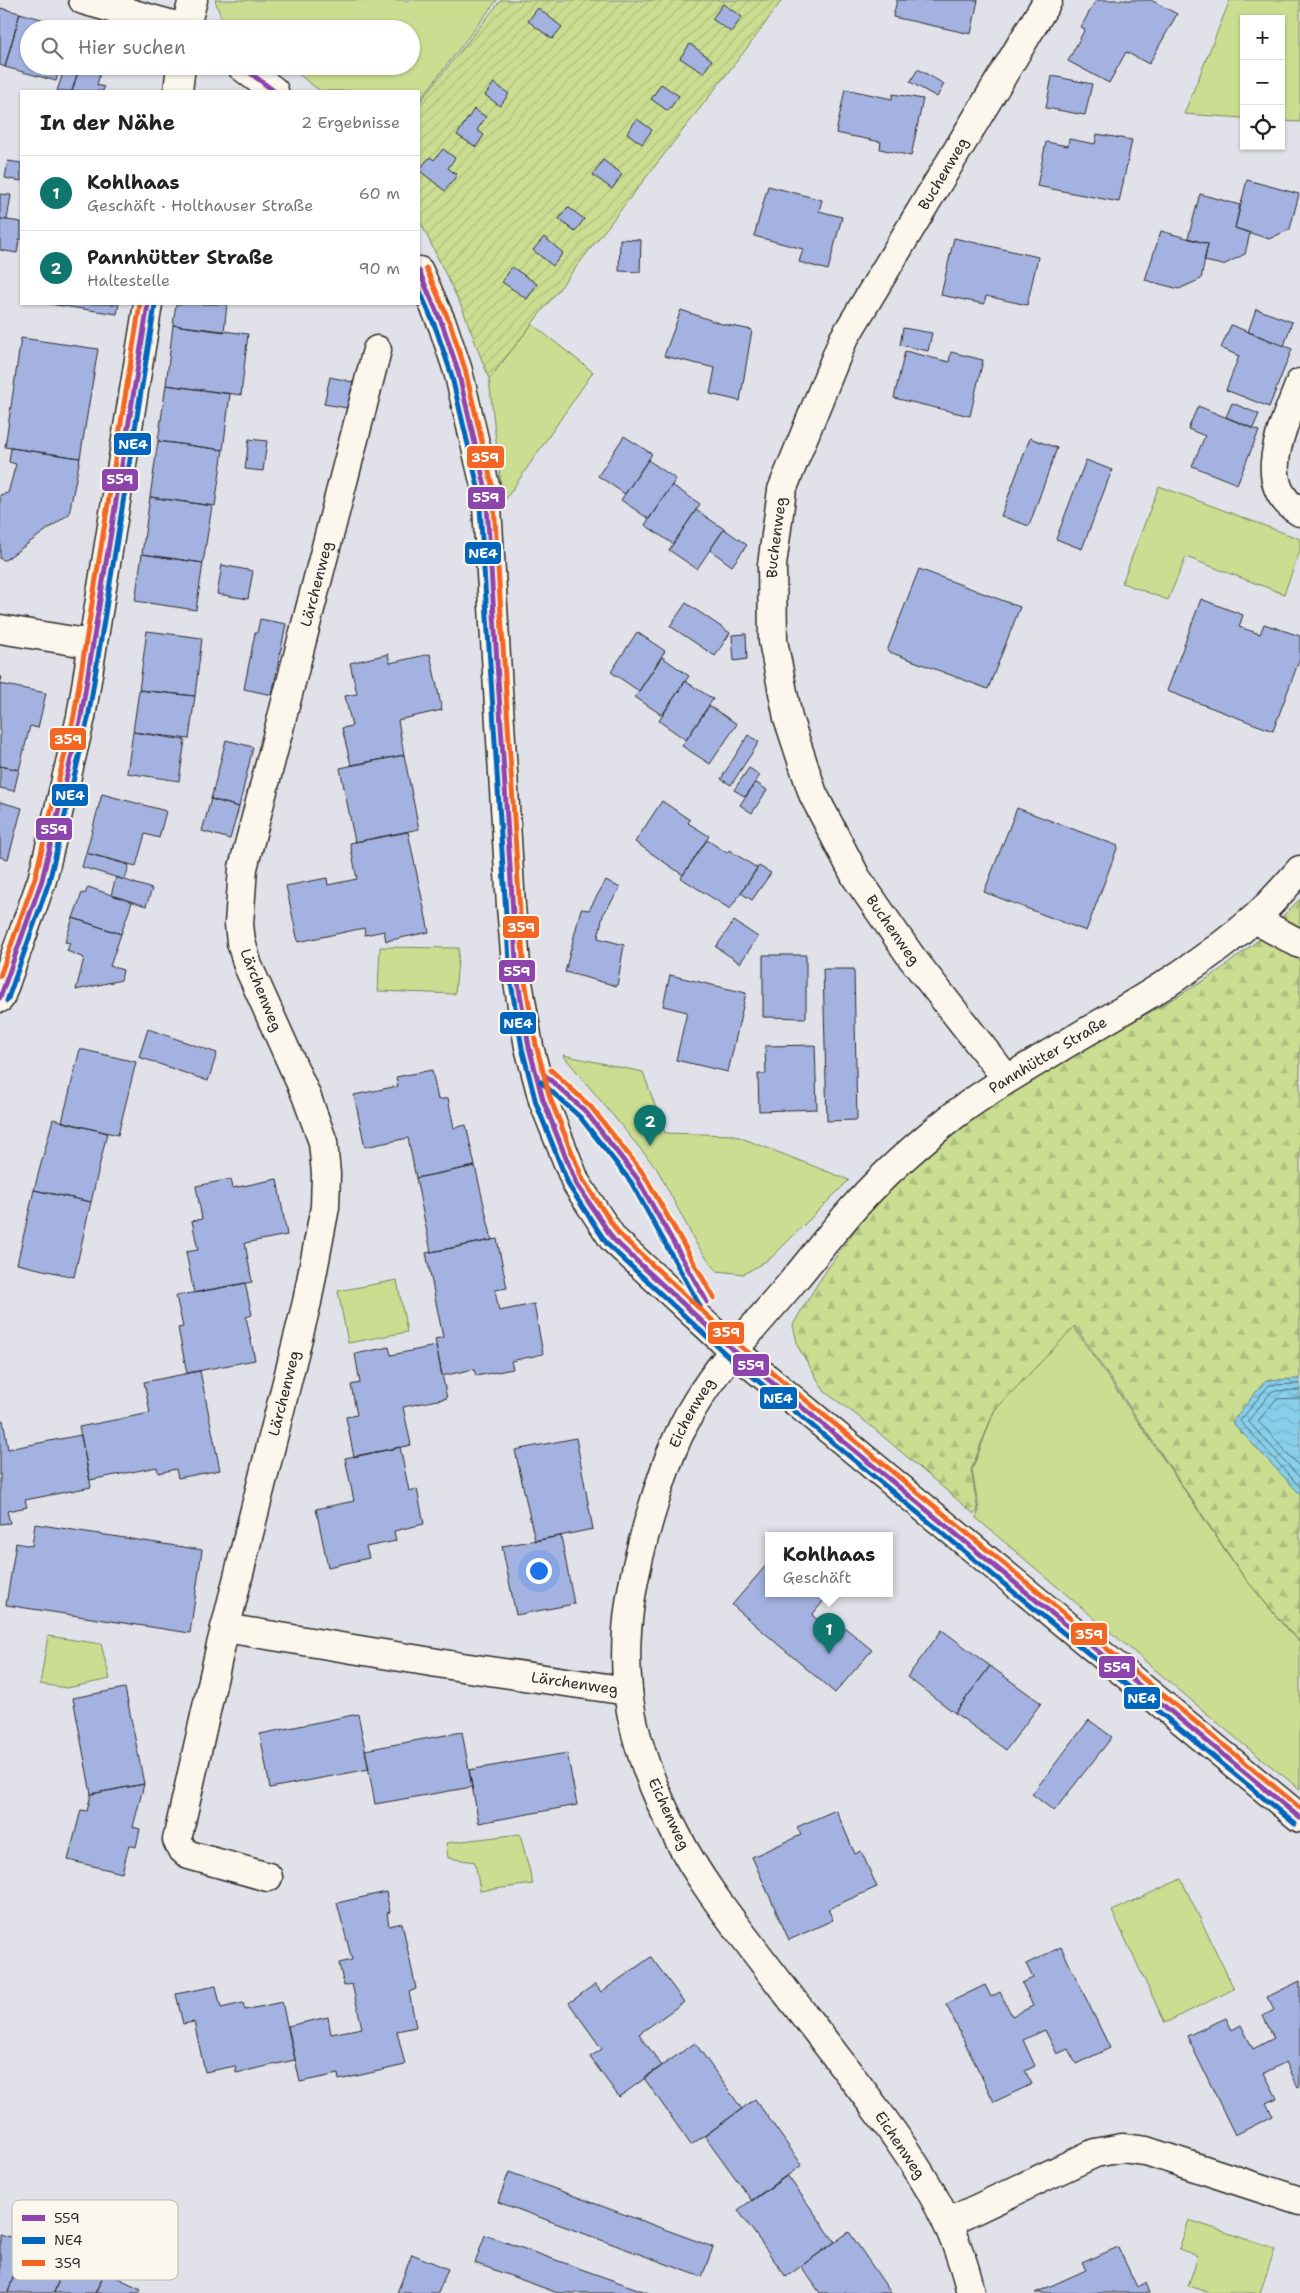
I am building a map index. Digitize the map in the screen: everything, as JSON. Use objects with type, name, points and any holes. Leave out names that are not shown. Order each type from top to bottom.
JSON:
[{"type":"street","points":[[83,0],[157,20]]},
{"type":"street","points":[[188,20],[193,0]]},
{"type":"street","name":"Buchenweg","points":[[1006,1079],[912,958],[856,877],[813,794],[788,718],[773,641],[772,565],[782,490],[843,340],[1048,0]]},
{"type":"street","points":[[178,90],[180,75]]},
{"type":"street","points":[[253,75],[273,90]]},
{"type":"street","points":[[420,273],[443,326],[458,371],[486,490],[517,967],[529,1047],[542,1100],[576,1183],[613,1238],[734,1351],[1300,1818]]},
{"type":"street","points":[[0,998],[42,880],[81,717],[148,305]]},
{"type":"street","name":"Lärchenweg","points":[[268,1877],[189,1855],[181,1848],[177,1840],[225,1628],[316,1264],[325,1207],[326,1174],[323,1142],[306,1095],[248,966],[239,924],[241,882],[377,350]]},
{"type":"street","points":[[1300,383],[1275,450],[1274,462],[1279,489],[1285,500],[1300,512]]},
{"type":"street","points":[[0,628],[92,644]]},
{"type":"street","name":"Pannhütter Straße","points":[[734,1351],[870,1191],[952,1117],[1006,1079],[1147,995],[1201,959],[1254,919],[1300,870]]},
{"type":"street","points":[[1254,919],[1300,944]]},
{"type":"street","name":"Eichenweg","points":[[734,1351],[697,1399],[676,1440],[645,1531],[630,1597],[626,1661],[632,1718],[667,1817],[680,1842],[717,1902],[908,2152],[947,2222],[964,2261],[970,2293]]},
{"type":"street","name":"Lärchenweg","points":[[225,1628],[462,1667],[628,1691]]},
{"type":"street","points":[[947,2222],[1096,2153],[1122,2148],[1146,2151],[1300,2201]]},
{"type":"green space","points":[[215,0],[497,0],[420,100],[420,90],[319,90],[300,75],[420,75],[420,20],[222,20]]},
{"type":"green space","points":[[501,0],[782,0],[754,39],[489,379],[463,310],[420,221],[420,102]]},
{"type":"green space","points":[[1230,0],[1300,0],[1300,122],[1285,121],[1285,15],[1240,15],[1240,118],[1184,114]]},
{"type":"green space","points":[[532,324],[593,372],[503,503],[489,379]]},
{"type":"green space","points":[[1159,486],[1300,539],[1300,551],[1284,594],[1186,557],[1168,600],[1122,583]]},
{"type":"green space","points":[[1300,899],[1300,938],[1275,924]]},
{"type":"green space","points":[[1261,938],[1300,956],[1300,1379],[1266,1380],[1232,1422],[1300,1494],[1300,1641],[1289,1631],[1244,1577],[1075,1326],[994,1411],[971,1470],[978,1511],[974,1514],[866,1422],[825,1392],[798,1347],[793,1325],[829,1267],[869,1212],[896,1180],[931,1148],[968,1120],[1048,1069],[1213,975]]},
{"type":"green space","points":[[380,947],[459,948],[455,994],[378,991]]},
{"type":"green space","points":[[563,1055],[643,1072],[665,1133],[734,1135],[849,1180],[771,1258],[744,1274],[717,1271],[697,1245],[657,1169]]},
{"type":"green space","points":[[397,1280],[407,1332],[348,1343],[338,1291]]},
{"type":"green space","points":[[1073,1326],[1240,1572],[1289,1632],[1300,1642],[1300,1789],[1244,1745],[976,1518],[979,1510],[972,1470],[995,1409]]},
{"type":"green space","points":[[48,1636],[101,1644],[110,1679],[67,1688],[40,1684]]},
{"type":"green space","points":[[520,1834],[533,1884],[480,1891],[475,1862],[448,1858],[446,1843]]},
{"type":"green space","points":[[1181,1879],[1234,1989],[1165,2023],[1112,1911]]},
{"type":"green space","points":[[1189,2220],[1275,2249],[1260,2293],[1210,2293],[1188,2286],[1198,2256],[1179,2249]]},
{"type":"water","points":[[1300,1379],[1300,1494],[1232,1422],[1266,1380]]},
{"type":"building","points":[[897,0],[978,0],[971,34],[893,17]]},
{"type":"building","points":[[1096,0],[1151,0],[1177,14],[1149,64],[1126,52],[1109,83],[1068,61],[1085,29],[1081,27]]},
{"type":"building","points":[[723,4],[742,17],[731,32],[712,19]]},
{"type":"building","points":[[0,8],[20,13],[5,67],[0,65]]},
{"type":"building","points":[[538,8],[562,27],[552,39],[528,21]]},
{"type":"building","points":[[20,13],[45,20],[20,20],[20,71],[5,67]]},
{"type":"building","points":[[690,44],[712,60],[703,73],[680,58]]},
{"type":"building","points":[[918,69],[944,84],[937,97],[910,82]]},
{"type":"building","points":[[34,75],[58,75],[56,81]]},
{"type":"building","points":[[62,75],[77,75],[72,90],[57,90]]},
{"type":"building","points":[[77,75],[100,75],[97,85],[104,87],[103,90],[72,90]]},
{"type":"building","points":[[1052,76],[1092,84],[1085,115],[1046,108]]},
{"type":"building","points":[[494,83],[509,94],[500,106],[485,95]]},
{"type":"building","points":[[661,84],[679,96],[668,111],[651,99]]},
{"type":"building","points":[[845,89],[892,99],[893,94],[923,99],[911,156],[880,149],[881,142],[836,133]]},
{"type":"building","points":[[474,109],[486,117],[477,130],[484,135],[476,147],[457,135]]},
{"type":"building","points":[[637,119],[652,130],[642,144],[627,133]]},
{"type":"building","points":[[1097,134],[1132,140],[1119,202],[1037,186],[1046,142],[1068,146],[1069,139],[1095,144]]},
{"type":"building","points":[[443,149],[455,158],[448,168],[457,175],[445,191],[420,171],[430,157],[434,160]]},
{"type":"building","points":[[603,160],[622,174],[612,189],[593,175]]},
{"type":"building","points":[[8,161],[20,163],[20,181],[5,178]]},
{"type":"building","points":[[1247,180],[1299,194],[1290,229],[1269,239],[1235,228]]},
{"type":"building","points":[[768,186],[822,200],[819,211],[842,217],[828,270],[799,262],[803,249],[754,236]]},
{"type":"building","points":[[0,194],[11,195],[7,220],[0,219]]},
{"type":"building","points":[[1200,194],[1240,205],[1235,228],[1250,233],[1245,254],[1223,265],[1204,261],[1208,244],[1188,238]]},
{"type":"building","points":[[568,207],[584,219],[575,232],[559,219]]},
{"type":"building","points":[[0,219],[20,222],[20,240],[17,253],[0,250]]},
{"type":"building","points":[[1161,231],[1208,244],[1201,279],[1179,289],[1145,280]]},
{"type":"building","points":[[544,237],[563,253],[553,266],[533,250]]},
{"type":"building","points":[[954,238],[1038,257],[1027,305],[986,296],[984,304],[941,295]]},
{"type":"building","points":[[620,239],[641,240],[640,272],[619,271]]},
{"type":"building","points":[[512,267],[537,284],[527,299],[502,282]]},
{"type":"building","points":[[56,305],[119,305],[117,314]]},
{"type":"building","points":[[176,305],[227,305],[224,332],[173,325]]},
{"type":"building","points":[[1256,309],[1292,322],[1284,346],[1248,332]]},
{"type":"building","points":[[681,310],[722,324],[752,330],[740,401],[710,394],[715,368],[664,356]]},
{"type":"building","points":[[173,325],[248,334],[241,395],[166,385]]},
{"type":"building","points":[[1231,325],[1292,349],[1269,407],[1226,390],[1239,356],[1221,348]]},
{"type":"building","points":[[903,328],[932,333],[928,351],[900,345]]},
{"type":"building","points":[[21,338],[98,349],[80,458],[5,447]]},
{"type":"building","points":[[905,351],[949,362],[951,352],[983,360],[970,416],[894,398]]},
{"type":"building","points":[[330,377],[353,382],[347,408],[324,404]]},
{"type":"building","points":[[166,385],[230,394],[223,450],[158,441]]},
{"type":"building","points":[[1232,403],[1259,414],[1253,428],[1226,417]]},
{"type":"building","points":[[1198,406],[1259,431],[1237,484],[1192,466],[1205,436],[1188,429]]},
{"type":"building","points":[[624,436],[652,454],[625,494],[598,476]]},
{"type":"building","points":[[1030,438],[1057,448],[1029,526],[1001,516]]},
{"type":"building","points":[[249,439],[267,441],[263,471],[245,469]]},
{"type":"building","points":[[158,441],[223,450],[215,506],[150,497]]},
{"type":"building","points":[[11,448],[80,458],[69,514],[5,560],[0,559],[0,495],[8,493],[16,464],[9,462]]},
{"type":"building","points":[[648,460],[676,479],[649,519],[621,500]]},
{"type":"building","points":[[1086,460],[1112,470],[1082,549],[1056,539]]},
{"type":"building","points":[[672,485],[700,504],[673,544],[645,525]]},
{"type":"building","points":[[150,497],[212,506],[203,563],[142,554]]},
{"type":"building","points":[[696,510],[724,529],[697,569],[669,550]]},
{"type":"building","points":[[724,529],[747,545],[732,566],[710,550]]},
{"type":"building","points":[[142,554],[203,563],[196,610],[135,601]]},
{"type":"building","points":[[222,565],[253,571],[248,599],[217,594]]},
{"type":"building","points":[[919,569],[1020,607],[988,689],[887,651]]},
{"type":"building","points":[[1201,599],[1243,615],[1239,627],[1260,634],[1264,624],[1300,636],[1300,658],[1273,731],[1167,691]]},
{"type":"building","points":[[686,603],[730,633],[715,656],[670,626]]},
{"type":"building","points":[[260,619],[286,624],[272,695],[244,689],[255,633],[257,633]]},
{"type":"building","points":[[147,631],[202,638],[195,696],[139,690]]},
{"type":"building","points":[[637,632],[665,651],[639,691],[611,672]]},
{"type":"building","points":[[746,634],[747,659],[734,661],[732,635]]},
{"type":"building","points":[[388,654],[390,663],[430,654],[442,710],[398,720],[404,755],[351,765],[342,728],[352,726],[345,696],[357,694],[350,663]]},
{"type":"building","points":[[662,657],[689,676],[662,715],[635,697]]},
{"type":"building","points":[[685,681],[713,699],[686,740],[659,721]]},
{"type":"building","points":[[0,684],[46,693],[38,728],[30,726],[19,770],[0,766]]},
{"type":"building","points":[[139,690],[195,696],[189,739],[133,732]]},
{"type":"building","points":[[709,706],[737,724],[710,764],[682,746]]},
{"type":"building","points":[[133,732],[185,740],[179,781],[127,773]]},
{"type":"building","points":[[748,735],[759,742],[731,785],[721,779]]},
{"type":"building","points":[[226,740],[253,747],[239,807],[211,799]]},
{"type":"building","points":[[404,755],[419,829],[355,842],[340,768]]},
{"type":"building","points":[[0,766],[19,770],[14,791],[0,788]]},
{"type":"building","points":[[749,768],[760,775],[746,797],[734,790]]},
{"type":"building","points":[[755,782],[767,790],[752,813],[740,805]]},
{"type":"building","points":[[102,794],[166,811],[159,838],[145,834],[136,866],[86,853]]},
{"type":"building","points":[[211,799],[239,807],[230,839],[202,831]]},
{"type":"building","points":[[662,801],[690,820],[688,823],[709,836],[683,875],[635,842]]},
{"type":"building","points":[[0,802],[22,808],[8,859],[0,857]]},
{"type":"building","points":[[1017,808],[1118,846],[1086,931],[984,892]]},
{"type":"building","points":[[408,832],[429,932],[386,941],[384,931],[365,935],[364,928],[298,942],[286,886],[327,878],[328,885],[357,879],[350,843]]},
{"type":"building","points":[[707,840],[727,853],[729,850],[757,868],[730,909],[681,878]]},
{"type":"building","points":[[86,853],[129,865],[125,880],[82,867]]},
{"type":"building","points":[[759,866],[771,873],[752,900],[741,893]]},
{"type":"building","points":[[116,877],[152,889],[146,906],[111,895]]},
{"type":"building","points":[[606,880],[620,888],[603,915],[598,938],[624,945],[617,986],[565,972],[581,909],[589,910]]},
{"type":"building","points":[[88,887],[132,902],[121,934],[73,918],[82,893],[85,894]]},
{"type":"building","points":[[73,918],[121,934],[110,966],[123,970],[121,980],[76,990],[84,958],[67,951],[70,943],[65,942]]},
{"type":"building","points":[[734,921],[758,937],[740,963],[716,947]]},
{"type":"building","points":[[763,955],[806,955],[806,1018],[763,1017]]},
{"type":"building","points":[[823,969],[854,969],[857,1120],[827,1121]]},
{"type":"building","points":[[670,975],[746,993],[728,1072],[676,1060],[687,1012],[663,1006]]},
{"type":"building","points":[[148,1029],[217,1053],[208,1081],[139,1057]]},
{"type":"building","points":[[815,1045],[817,1109],[759,1111],[758,1074],[766,1074],[765,1046]]},
{"type":"building","points":[[80,1049],[136,1062],[118,1135],[62,1122]]},
{"type":"building","points":[[432,1070],[438,1100],[448,1098],[454,1128],[466,1125],[475,1166],[416,1178],[408,1138],[365,1147],[354,1095],[398,1086],[396,1077]]},
{"type":"building","points":[[53,1119],[107,1133],[91,1202],[34,1190]]},
{"type":"building","points":[[475,1166],[492,1240],[431,1252],[416,1178]]},
{"type":"building","points":[[231,1179],[233,1188],[277,1179],[287,1235],[245,1243],[252,1282],[194,1293],[186,1252],[198,1250],[192,1221],[202,1219],[196,1186]]},
{"type":"building","points":[[34,1190],[91,1202],[74,1277],[17,1264]]},
{"type":"building","points":[[497,1239],[507,1288],[495,1290],[499,1311],[534,1304],[543,1354],[511,1361],[513,1369],[476,1376],[474,1369],[442,1376],[435,1339],[443,1337],[426,1253]]},
{"type":"building","points":[[245,1283],[252,1315],[246,1317],[255,1360],[187,1373],[178,1328],[183,1327],[176,1296]]},
{"type":"building","points":[[436,1346],[447,1398],[403,1407],[411,1445],[354,1457],[346,1417],[357,1415],[351,1385],[360,1383],[355,1354],[389,1347],[391,1355]]},
{"type":"building","points":[[200,1371],[220,1470],[178,1478],[176,1469],[158,1473],[157,1467],[90,1480],[79,1427],[150,1413],[144,1382]]},
{"type":"building","points":[[3,1420],[8,1449],[81,1435],[91,1487],[25,1500],[27,1507],[7,1511],[10,1523],[0,1524],[0,1421]]},
{"type":"building","points":[[576,1438],[593,1529],[535,1541],[515,1450]]},
{"type":"building","points":[[400,1447],[409,1491],[417,1489],[424,1524],[394,1531],[396,1541],[366,1547],[369,1558],[328,1567],[316,1509],[354,1501],[345,1458]]},
{"type":"building","points":[[35,1524],[202,1550],[190,1633],[6,1605],[16,1543],[32,1546]]},
{"type":"building","points":[[561,1536],[574,1604],[516,1615],[502,1546]]},
{"type":"building","points":[[765,1567],[765,1597],[827,1597],[812,1615],[830,1630],[838,1622],[872,1650],[835,1693],[732,1605]]},
{"type":"building","points":[[942,1630],[990,1666],[955,1713],[907,1677]]},
{"type":"building","points":[[990,1666],[1041,1703],[1006,1750],[955,1713]]},
{"type":"building","points":[[125,1688],[144,1784],[91,1794],[73,1698]]},
{"type":"building","points":[[358,1714],[369,1769],[270,1788],[260,1734]]},
{"type":"building","points":[[1089,1720],[1112,1737],[1054,1811],[1032,1794]]},
{"type":"building","points":[[462,1732],[472,1787],[375,1804],[365,1750]]},
{"type":"building","points":[[567,1753],[577,1805],[479,1823],[469,1770]]},
{"type":"building","points":[[144,1784],[133,1827],[140,1829],[136,1847],[129,1845],[122,1873],[68,1860],[81,1810],[87,1811],[91,1794]]},
{"type":"building","points":[[836,1810],[855,1854],[861,1851],[877,1887],[828,1909],[833,1920],[789,1940],[752,1857],[801,1835],[797,1827]]},
{"type":"building","points":[[386,1892],[390,1912],[387,1913],[389,1926],[402,1923],[416,1989],[409,1992],[416,2027],[397,2031],[405,2065],[339,2080],[338,2074],[300,2082],[288,2026],[328,2017],[331,2034],[362,2028],[352,1984],[344,1986],[339,1963],[352,1960],[337,1903]]},
{"type":"building","points":[[1061,1947],[1110,2048],[1076,2064],[1068,2049],[1057,2054],[1045,2030],[1023,2040],[1035,2066],[1025,2071],[1032,2084],[994,2102],[946,2004],[985,1985],[991,1997],[1000,1992],[1012,2016],[1033,2006],[1022,1983],[1033,1978],[1026,1964]]},
{"type":"building","points":[[651,1957],[684,2002],[639,2034],[662,2066],[619,2097],[590,2057],[602,2049],[569,2003],[595,1984],[601,1992]]},
{"type":"building","points":[[1300,1981],[1300,2086],[1298,2087],[1286,2062],[1264,2073],[1277,2098],[1266,2103],[1273,2116],[1235,2135],[1187,2036],[1226,2018],[1232,2030],[1241,2025],[1253,2049],[1274,2038],[1263,2016],[1274,2010],[1267,1997]]},
{"type":"building","points":[[216,1986],[221,2008],[243,2003],[245,2010],[282,2002],[295,2060],[236,2073],[235,2066],[205,2072],[194,2022],[183,2024],[176,1994]]},
{"type":"building","points":[[695,2043],[742,2109],[691,2145],[644,2078]]},
{"type":"building","points":[[755,2099],[802,2165],[752,2201],[705,2136]]},
{"type":"building","points":[[509,2172],[713,2247],[702,2277],[498,2202]]},
{"type":"building","points":[[787,2175],[835,2242],[786,2277],[738,2210]]},
{"type":"building","points":[[849,2232],[891,2293],[820,2293],[801,2266]]},
{"type":"building","points":[[0,2234],[12,2238],[12,2280],[8,2293],[0,2292]]},
{"type":"building","points":[[485,2235],[649,2293],[558,2293],[475,2263]]},
{"type":"building","points":[[1118,2247],[1137,2287],[1146,2283],[1150,2293],[1035,2293],[1086,2270],[1082,2263]]},
{"type":"building","points":[[412,2254],[448,2269],[438,2293],[397,2293]]},
{"type":"building","points":[[12,2280],[59,2280],[54,2293],[8,2293]]},
{"type":"building","points":[[59,2280],[101,2280],[95,2293],[54,2293]]},
{"type":"building","points":[[101,2280],[122,2280],[141,2289],[139,2293],[95,2293]]},
{"type":"transit line","name":"559","points":[[253,75],[273,90]]},
{"type":"transit line","name":"359","points":[[426,268],[450,323],[465,369],[493,489],[524,975],[536,1045],[550,1098],[583,1180],[619,1234],[739,1345],[1300,1808]]},
{"type":"transit line","name":"559","points":[[420,273],[443,326],[458,371],[486,490],[517,976],[529,1047],[543,1100],[576,1183],[613,1239],[734,1351],[1300,1818]]},
{"type":"transit line","name":"NE4","points":[[420,291],[436,329],[451,373],[479,491],[510,977],[522,1048],[536,1103],[569,1186],[607,1244],[729,1357],[1295,1824]]},
{"type":"transit line","name":"359","points":[[0,976],[35,878],[74,716],[140,305]]},
{"type":"transit line","name":"559","points":[[0,998],[42,880],[81,717],[148,305]]},
{"type":"transit line","name":"NE4","points":[[7,1001],[49,882],[88,719],[155,305]]},
{"type":"transit line","name":"359","points":[[551,1070],[591,1107],[643,1173],[714,1298]]},
{"type":"transit line","name":"559","points":[[546,1076],[586,1112],[637,1178],[707,1302]]},
{"type":"transit line","name":"NE4","points":[[541,1082],[580,1117],[631,1182],[700,1306]]},
{"type":"place","name":"Pannhütter Straße","points":[[650,1146]]},
{"type":"place","name":"Kohlhaas","points":[[829,1654]]}]
